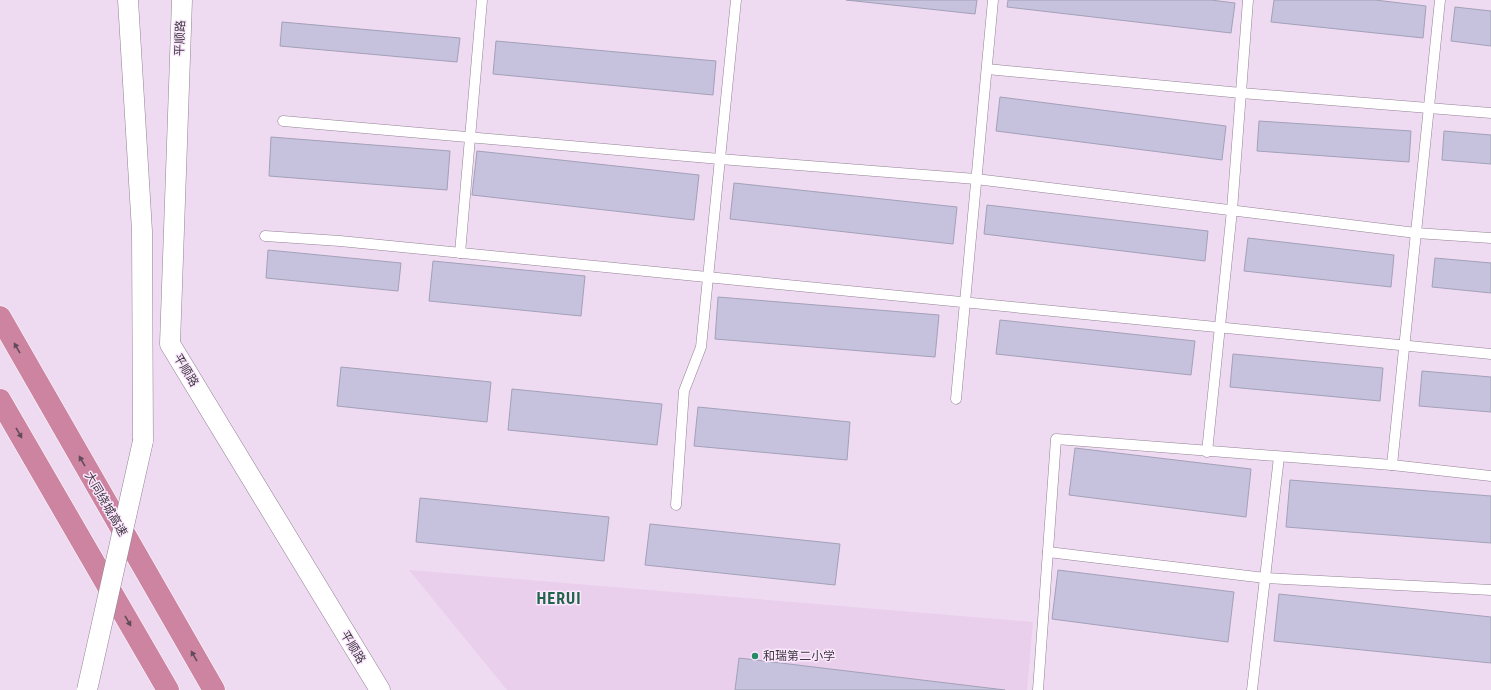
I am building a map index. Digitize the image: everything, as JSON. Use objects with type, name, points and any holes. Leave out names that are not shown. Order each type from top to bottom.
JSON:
[{"type":"highway","name":"大同绕城高速","points":[[0,317],[214,690]]},
{"type":"highway","points":[[0,400],[168,690]]},
{"type":"street","points":[[87,690],[143,441],[142,231],[128,0]]},
{"type":"street","name":"平顺路","points":[[182,0],[170,344],[380,690]]},
{"type":"lane","points":[[460,253],[482,0]]},
{"type":"lane","points":[[676,505],[684,391],[701,347],[736,0]]},
{"type":"lane","points":[[956,399],[993,0]]},
{"type":"lane","points":[[1207,452],[1232,210],[1248,0]]},
{"type":"lane","points":[[1392,465],[1440,0]]},
{"type":"lane","points":[[986,69],[1241,93],[1491,113]]},
{"type":"lane","points":[[283,121],[720,159],[976,179],[1416,233],[1491,238]]},
{"type":"lane","points":[[265,236],[340,241],[1491,354]]},
{"type":"lane","points":[[1038,690],[1056,439],[1207,452],[1392,465],[1491,476]]},
{"type":"lane","points":[[1252,690],[1279,457]]},
{"type":"lane","points":[[1048,552],[1265,578],[1491,590]]},
{"type":"shaded area","name":"和瑞第二小学","points":[[409,570],[1033,622],[1027,690],[507,690]]},
{"type":"building","points":[[846,0],[977,0],[975,14]]},
{"type":"building","points":[[1008,0],[1211,0],[1235,3],[1231,33],[1007,7]]},
{"type":"building","points":[[1274,0],[1375,0],[1426,6],[1423,38],[1271,22]]},
{"type":"building","points":[[1455,7],[1491,11],[1491,46],[1451,41]]},
{"type":"building","points":[[282,22],[460,38],[457,62],[280,46]]},
{"type":"building","points":[[496,41],[716,61],[713,95],[493,74]]},
{"type":"building","points":[[1000,97],[1226,126],[1222,160],[996,131]]},
{"type":"building","points":[[1259,121],[1411,131],[1409,162],[1257,151]]},
{"type":"building","points":[[1444,131],[1491,135],[1491,164],[1442,160]]},
{"type":"building","points":[[271,137],[450,151],[447,190],[269,176]]},
{"type":"building","points":[[477,151],[699,175],[694,220],[472,195]]},
{"type":"building","points":[[734,183],[957,207],[953,244],[730,219]]},
{"type":"building","points":[[987,205],[1208,231],[1205,261],[984,234]]},
{"type":"building","points":[[1248,238],[1394,255],[1391,287],[1244,271]]},
{"type":"building","points":[[268,250],[401,263],[398,291],[266,278]]},
{"type":"building","points":[[1435,258],[1491,263],[1491,293],[1432,287]]},
{"type":"building","points":[[433,261],[585,276],[581,316],[429,301]]},
{"type":"building","points":[[718,297],[939,315],[935,357],[715,339]]},
{"type":"building","points":[[1000,320],[1195,341],[1191,375],[996,354]]},
{"type":"building","points":[[1233,354],[1383,368],[1380,401],[1230,387]]},
{"type":"building","points":[[341,367],[491,382],[487,422],[337,406]]},
{"type":"building","points":[[1422,371],[1491,377],[1491,412],[1419,406]]},
{"type":"building","points":[[512,389],[662,404],[657,445],[508,430]]},
{"type":"building","points":[[698,407],[850,422],[847,460],[694,446]]},
{"type":"building","points":[[1075,448],[1251,469],[1246,517],[1069,495]]},
{"type":"building","points":[[1290,480],[1491,496],[1491,543],[1286,527]]},
{"type":"building","points":[[420,498],[609,517],[604,561],[416,542]]},
{"type":"building","points":[[650,524],[840,544],[835,585],[645,565]]},
{"type":"building","points":[[1058,570],[1234,592],[1228,642],[1052,619]]},
{"type":"building","points":[[1279,594],[1491,617],[1491,663],[1274,641]]},
{"type":"building","points":[[739,658],[1005,690],[735,690]]},
{"type":"place","name":"和瑞第二小学","points":[[755,656]]},
{"type":"district","name":"HERUI","points":[[559,598]]}]
